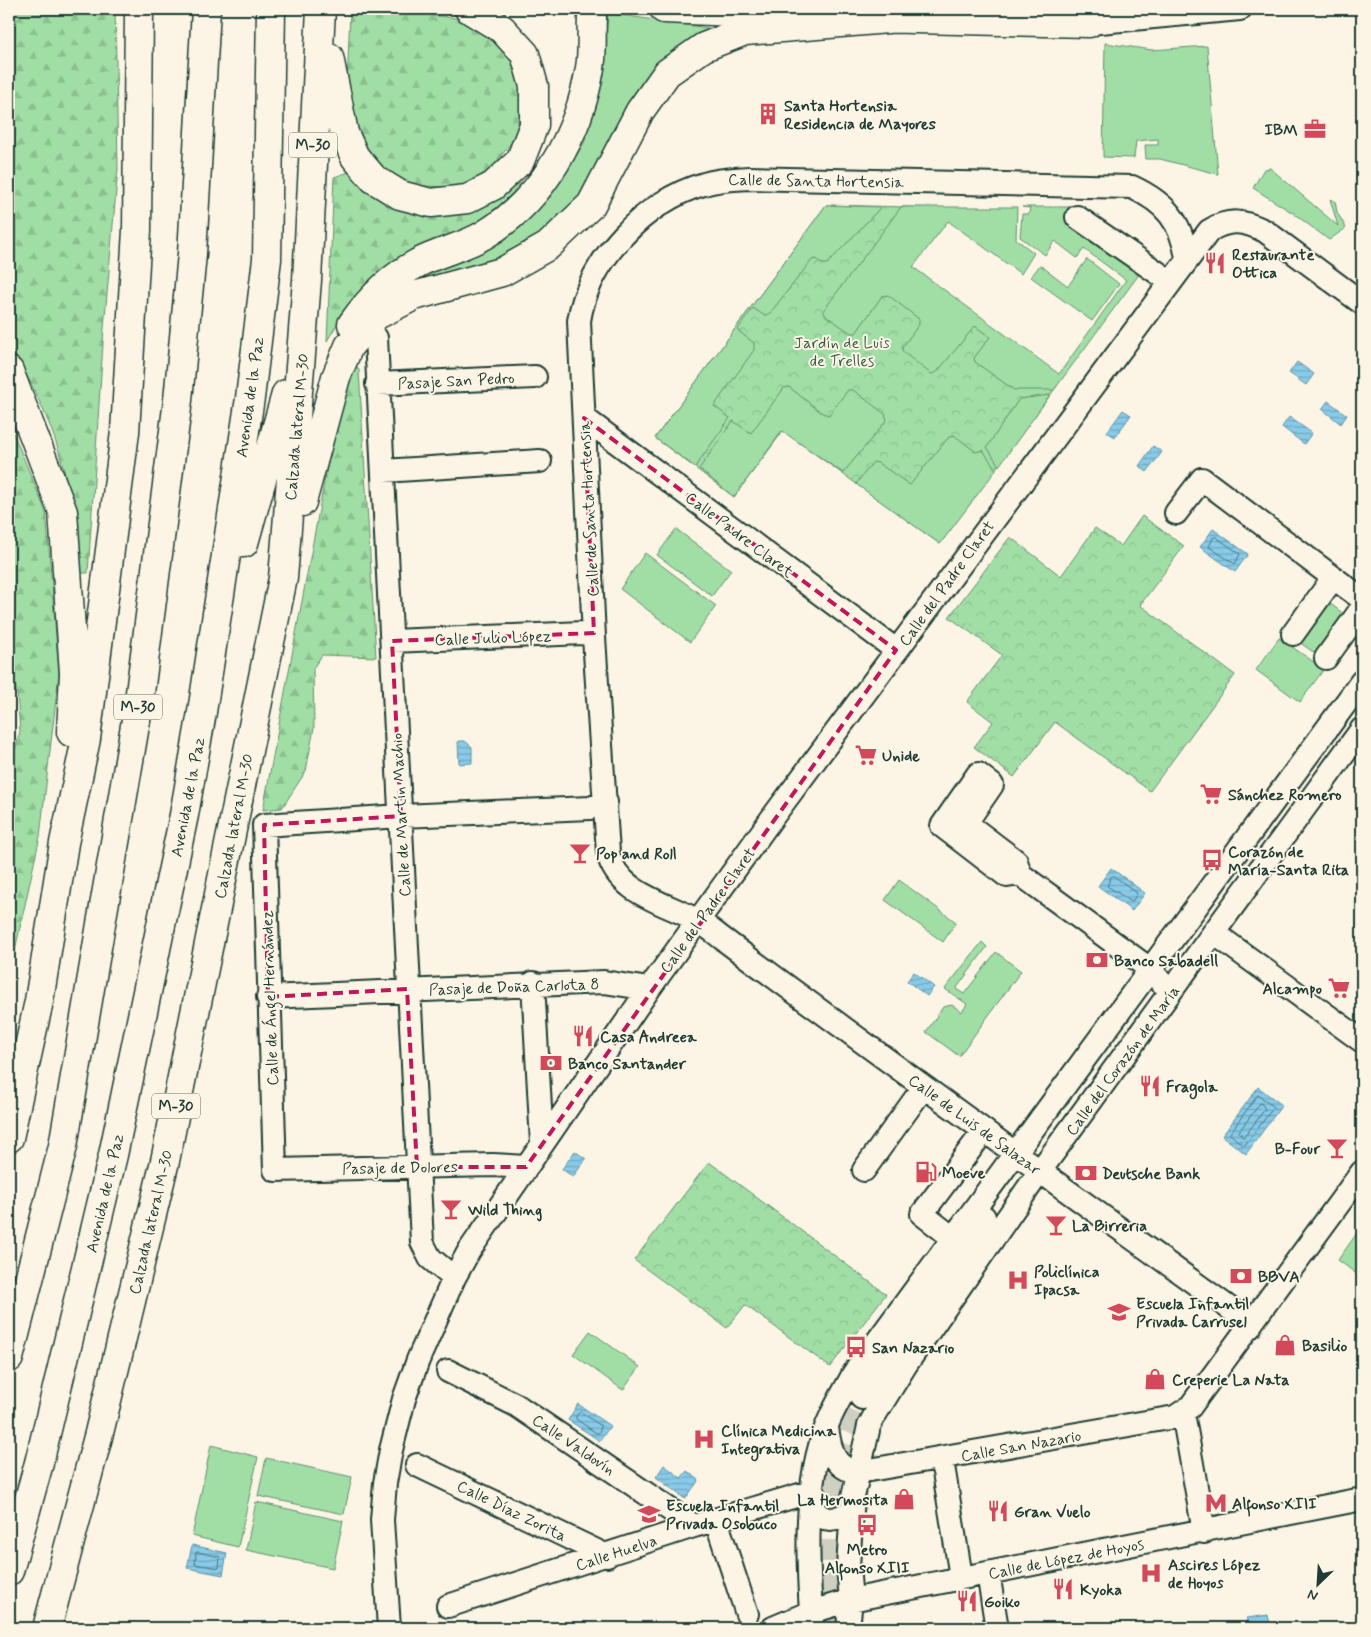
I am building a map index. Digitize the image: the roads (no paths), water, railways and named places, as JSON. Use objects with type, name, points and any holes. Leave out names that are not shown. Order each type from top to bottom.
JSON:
[{"type":"highway","points":[[198,9],[204,48]]},
{"type":"highway","name":"M-30","points":[[9,1358],[63,1146],[138,708],[178,400],[192,254],[206,9]]},
{"type":"highway","name":"Avenida de la Paz","points":[[9,1571],[39,1462],[113,1155],[184,815],[202,712],[250,398],[267,259],[271,9]]},
{"type":"highway","points":[[321,9],[344,133],[355,157],[374,179],[400,195],[431,203],[467,199],[493,186],[520,161],[534,125],[534,86],[525,54],[502,29],[469,9]]},
{"type":"highway","name":"Calzada lateral M-30","points":[[47,1628],[99,1433],[165,1161],[283,578],[307,280],[321,9]]},
{"type":"highway","points":[[664,9],[888,19],[1089,23]]},
{"type":"highway","name":"M-30","points":[[9,1138],[39,1001],[64,843],[86,739],[125,432],[137,230],[138,12]]},
{"type":"highway","points":[[303,498],[310,439],[326,374],[335,347],[370,298],[416,264],[483,235],[511,217],[537,192],[576,126],[590,67],[592,18]]},
{"type":"highway","points":[[283,578],[336,377],[349,346],[374,316],[414,296],[502,272],[548,246],[591,205],[640,111],[667,73],[704,47],[745,32],[888,19]]},
{"type":"highway","points":[[202,712],[252,511],[284,405],[307,280]]},
{"type":"highway","points":[[9,371],[63,512],[74,673],[64,843]]},
{"type":"street","points":[[1089,23],[1240,9]]},
{"type":"street","name":"Calle de Santa Hortensia","points":[[699,921],[641,893],[618,875],[611,864],[608,853],[594,637],[579,321],[587,292],[606,257],[652,209],[702,184],[723,179],[750,178],[1132,188],[1153,197],[1164,206],[1185,244],[1187,258]]},
{"type":"street","points":[[1076,217],[1171,282]]},
{"type":"street","points":[[1187,258],[1209,231],[1222,223],[1243,222],[1265,231],[1362,303]]},
{"type":"street","name":"Calle del Padre Claret","points":[[388,1628],[382,1520],[385,1483],[391,1450],[404,1399],[418,1360],[454,1278],[469,1251],[699,921],[896,650],[1187,258]]},
{"type":"street","name":"Calle de Martín Machio","points":[[376,338],[417,1167],[424,1250],[430,1258],[454,1278]]},
{"type":"street","name":"Pasaje San Pedro","points":[[378,384],[535,377]]},
{"type":"street","name":"Calle Padre Claret","points":[[584,418],[896,650]]},
{"type":"street","points":[[383,471],[540,461]]},
{"type":"street","points":[[1176,513],[1202,479],[1362,599]]},
{"type":"street","points":[[1293,634],[1333,578]]},
{"type":"street","points":[[1326,658],[1362,608]]},
{"type":"street","name":"Calle Julio López","points":[[392,641],[584,633],[594,637]]},
{"type":"street","name":"Calle del Corazón de María","points":[[812,1620],[812,1498],[818,1454],[834,1409],[858,1367],[1255,830],[1362,681]]},
{"type":"street","points":[[1332,722],[1346,713],[1362,709]]},
{"type":"street","name":"Calle del Corazón de María","points":[[848,1628],[851,1600],[848,1566],[852,1509],[858,1472],[869,1426],[876,1413],[907,1363],[1040,1171],[1362,729]]},
{"type":"street","name":"Calle del Corazón de María","points":[[1020,874],[1007,876],[942,826],[978,774],[992,785],[966,823],[1016,861],[1020,874],[1151,970]]},
{"type":"street","points":[[401,816],[590,808],[606,802]]},
{"type":"street","name":"Calle de Ángel Hernández","points":[[275,1170],[264,825],[401,816]]},
{"type":"street","points":[[1255,830],[1255,842],[1250,854],[1215,909],[1214,933],[1362,1041]]},
{"type":"street","name":"Calle de Luis de Salazar","points":[[699,921],[922,1088],[1224,1304],[1250,1327]]},
{"type":"street","points":[[1125,1056],[1130,1042],[1161,990],[1161,983],[1151,970]]},
{"type":"street","name":"Pasaje de Doña Carlota 8","points":[[268,997],[533,983],[604,982],[650,990]]},
{"type":"street","points":[[533,983],[542,1144]]},
{"type":"street","points":[[864,1170],[922,1088]]},
{"type":"street","points":[[953,1238],[922,1214],[984,1131]]},
{"type":"street","name":"Calle del Corazón de María","points":[[862,1398],[897,1342],[976,1232],[1016,1154]]},
{"type":"street","name":"Pasaje de Dolores","points":[[275,1170],[493,1165],[526,1167]]},
{"type":"street","name":"Calle del Corazón de María","points":[[976,1232],[1040,1171]]},
{"type":"street","points":[[1204,1532],[1183,1413],[1250,1327],[1362,1172]]},
{"type":"street","name":"Calle Valdovín","points":[[448,1372],[516,1405],[694,1526]]},
{"type":"street","name":"Calle San Nazario","points":[[858,1472],[1141,1424],[1183,1413]]},
{"type":"street","points":[[827,1426],[829,1444],[835,1459],[847,1470],[858,1472]]},
{"type":"street","points":[[940,1459],[944,1472],[961,1577]]},
{"type":"street","name":"Calle Díaz Zorita","points":[[417,1465],[607,1556]]},
{"type":"street","points":[[812,1498],[816,1514],[827,1520],[840,1518],[852,1509]]},
{"type":"street","name":"Calle Huelva","points":[[448,1606],[607,1556],[694,1526],[812,1498]]},
{"type":"street","name":"Calle de López de Hoyos","points":[[773,1628],[812,1620],[851,1600],[961,1577],[1204,1532],[1362,1499]]},
{"type":"street","points":[[716,1520],[747,1614]]},
{"type":"street","points":[[988,1573],[997,1628]]},
{"type":"water","points":[[1297,362],[1314,374],[1306,385],[1289,373]]},
{"type":"water","points":[[1328,401],[1347,415],[1341,424],[1322,409]]},
{"type":"water","points":[[1123,410],[1131,415],[1115,437],[1107,432]]},
{"type":"water","points":[[1289,417],[1312,433],[1304,444],[1282,427]]},
{"type":"water","points":[[1153,446],[1162,452],[1147,472],[1139,466]]},
{"type":"water","points":[[1213,529],[1248,554],[1235,572],[1200,547]]},
{"type":"water","points":[[458,741],[465,741],[472,747],[472,763],[459,764]]},
{"type":"water","points":[[1111,868],[1145,893],[1132,911],[1098,886]]},
{"type":"water","points":[[914,972],[934,987],[927,996],[907,981]]},
{"type":"water","points":[[1258,1087],[1282,1105],[1246,1154],[1222,1136]]},
{"type":"water","points":[[575,1151],[586,1159],[573,1177],[562,1169]]},
{"type":"water","points":[[578,1404],[610,1426],[600,1441],[568,1420]]},
{"type":"water","points":[[664,1465],[681,1478],[687,1471],[699,1480],[685,1499],[656,1477]]},
{"type":"water","points":[[192,1545],[227,1553],[223,1575],[187,1568]]},
{"type":"water","points":[[1268,1615],[1271,1628],[1238,1628],[1237,1624],[1248,1623],[1247,1618]]},
{"type":"tunnel","points":[[829,1628],[832,1477],[847,1431],[862,1398]]},
{"type":"place","name":"Santa Hortensia Residencia de Mayores","points":[[768,114]]},
{"type":"place","name":"IBM","points":[[1315,129]]},
{"type":"place","name":"Restaurante Ottica","points":[[1215,263]]},
{"type":"place","name":"Unide","points":[[866,755]]},
{"type":"place","name":"Sánchez Romero","points":[[1211,794]]},
{"type":"place","name":"Pop and Roll","points":[[580,853]]},
{"type":"place","name":"Corazón de María-Santa Rita","points":[[1212,860]]},
{"type":"place","name":"Banco Sabadell","points":[[1097,960]]},
{"type":"place","name":"Alcampo","points":[[1339,988]]},
{"type":"place","name":"Casa Andreea","points":[[583,1036]]},
{"type":"place","name":"Banco Santander","points":[[551,1063]]},
{"type":"place","name":"Fragola","points":[[1150,1086]]},
{"type":"place","name":"B-Four","points":[[1337,1148]]},
{"type":"place","name":"Moeve","points":[[926,1172]]},
{"type":"place","name":"Deutsche Bank","points":[[1086,1173]]},
{"type":"place","name":"Wild Thing","points":[[451,1209]]},
{"type":"place","name":"La Birreria","points":[[1056,1225]]},
{"type":"place","name":"BBVA","points":[[1241,1276]]},
{"type":"place","name":"Policlínica Ipacsa","points":[[1018,1280]]},
{"type":"place","name":"Escuela Infantil Privada Carrusel","points":[[1119,1312]]},
{"type":"place","name":"Basilio","points":[[1285,1345]]},
{"type":"place","name":"San Nazario","points":[[856,1347]]},
{"type":"place","name":"Creperie La Nata","points":[[1155,1379]]},
{"type":"place","name":"Clínica Medicina Integrativa","points":[[704,1439]]},
{"type":"place","name":"La Hermosita","points":[[904,1499]]},
{"type":"place","name":"Alfonso XIII","points":[[1216,1503]]},
{"type":"place","name":"Gran Vuelo","points":[[998,1511]]},
{"type":"place","name":"Escuela Infantil Privada Osobuco","points":[[649,1514]]},
{"type":"place","name":"Metro Alfonso XIII","points":[[867,1525]]},
{"type":"place","name":"Ascires López de Hoyos","points":[[1151,1573]]},
{"type":"place","name":"Kyoka","points":[[1063,1589]]},
{"type":"place","name":"Goiko","points":[[967,1601]]},
{"type":"park label","name":"Jardín de Luis de Trelles","points":[[842,351]]}]
